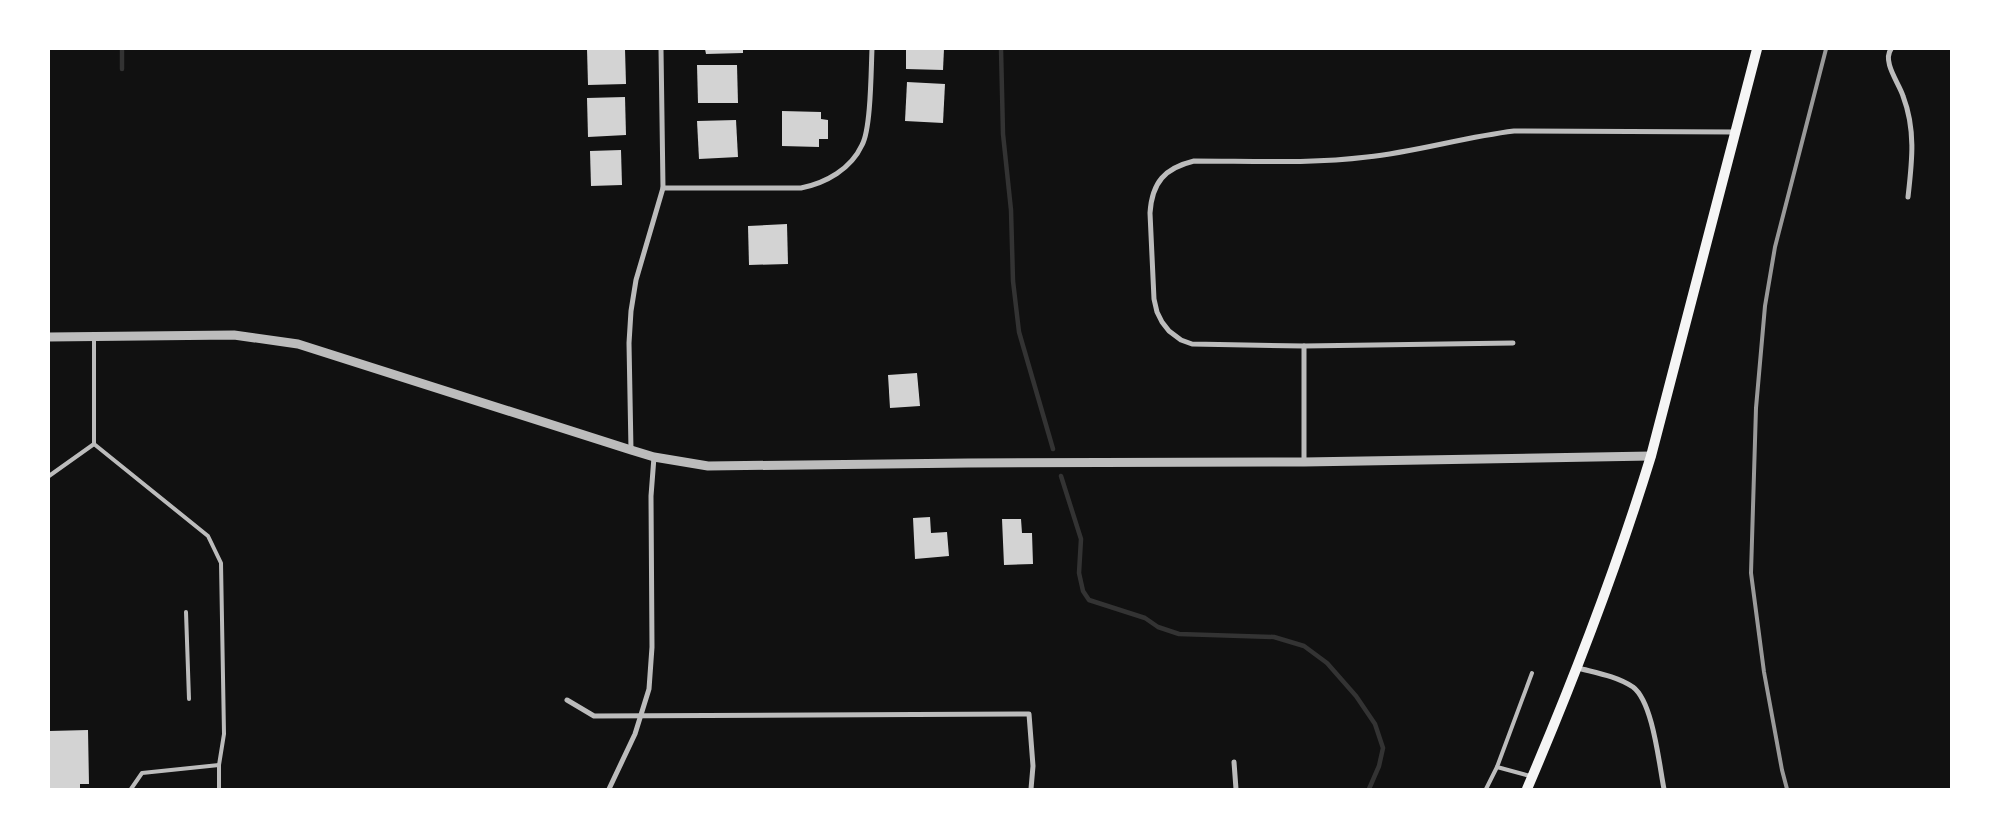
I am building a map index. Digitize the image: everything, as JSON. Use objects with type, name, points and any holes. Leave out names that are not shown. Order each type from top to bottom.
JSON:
[{"type":"main road","points":[[1527,789],[1578,668],[1635,510],[1651,456],[1757,49]]},
{"type":"street","points":[[630,450],[629,343],[631,311],[636,280],[663,188],[661,49]]},
{"type":"street","points":[[663,188],[801,188],[816,185],[842,170],[853,160],[863,144],[867,123],[872,49]]},
{"type":"street","points":[[1891,49],[1888,52],[1889,60],[1904,96],[1911,125],[1913,152],[1908,197]]},
{"type":"street","points":[[1513,343],[1304,346],[1192,344],[1181,340],[1169,331],[1162,322],[1154,300],[1150,213],[1151,201],[1155,190],[1161,178],[1169,170],[1178,165],[1194,161],[1336,160],[1368,157],[1514,131],[1735,132]]},
{"type":"street","points":[[49,337],[234,335],[298,344],[630,450],[708,466],[968,462],[1304,462],[1651,456]]},
{"type":"street","points":[[1304,346],[1304,462]]},
{"type":"street","points":[[609,789],[642,716],[649,690],[652,647],[651,496],[654,456]]},
{"type":"street","points":[[1578,668],[1612,676],[1634,688],[1650,713],[1664,789]]},
{"type":"street","points":[[567,700],[594,716],[1029,714],[1033,766],[1031,789]]},
{"type":"street","points":[[1234,762],[1236,789]]},
{"type":"lane","points":[[94,337],[94,444]]},
{"type":"lane","points":[[49,476],[94,444]]},
{"type":"lane","points":[[94,444],[208,536],[221,563],[224,734],[219,765],[219,789]]},
{"type":"lane","points":[[186,612],[189,699]]},
{"type":"lane","points":[[1486,789],[1497,767],[1532,673]]},
{"type":"lane","points":[[131,789],[142,773],[219,765]]},
{"type":"lane","points":[[1497,767],[1532,777]]},
{"type":"building","points":[[587,49],[625,49],[626,84],[588,85]]},
{"type":"building","points":[[705,49],[743,49],[743,53],[706,54]]},
{"type":"building","points":[[906,49],[944,49],[943,70],[906,69]]},
{"type":"building","points":[[697,65],[737,65],[738,103],[698,103]]},
{"type":"building","points":[[907,82],[945,84],[943,123],[905,121]]},
{"type":"building","points":[[625,97],[626,135],[588,137],[587,98]]},
{"type":"building","points":[[782,111],[821,112],[821,119],[828,120],[828,139],[819,139],[819,147],[782,146]]},
{"type":"building","points":[[736,120],[738,157],[699,159],[697,121]]},
{"type":"building","points":[[621,150],[622,185],[591,186],[590,151]]},
{"type":"building","points":[[787,224],[788,264],[749,265],[748,226]]},
{"type":"building","points":[[917,373],[920,406],[890,408],[888,375]]},
{"type":"building","points":[[930,517],[931,533],[947,532],[949,556],[915,559],[913,518]]},
{"type":"building","points":[[1002,519],[1021,519],[1022,533],[1032,533],[1033,564],[1004,565]]},
{"type":"building","points":[[88,730],[89,784],[80,784],[80,789],[49,789],[49,731]]},
{"type":"waterway","points":[[122,49],[122,69]]},
{"type":"waterway","points":[[1001,49],[1003,134],[1011,210],[1013,281],[1019,332],[1053,449]]},
{"type":"waterway","points":[[1061,476],[1081,539],[1079,573],[1083,591],[1089,600],[1145,618],[1158,627],[1179,634],[1274,637],[1304,646],[1327,663],[1356,696],[1375,724],[1383,748],[1379,766],[1369,789]]},
{"type":"railway","points":[[1787,789],[1764,672],[1751,573],[1756,408],[1765,306],[1775,247],[1826,49]]}]
